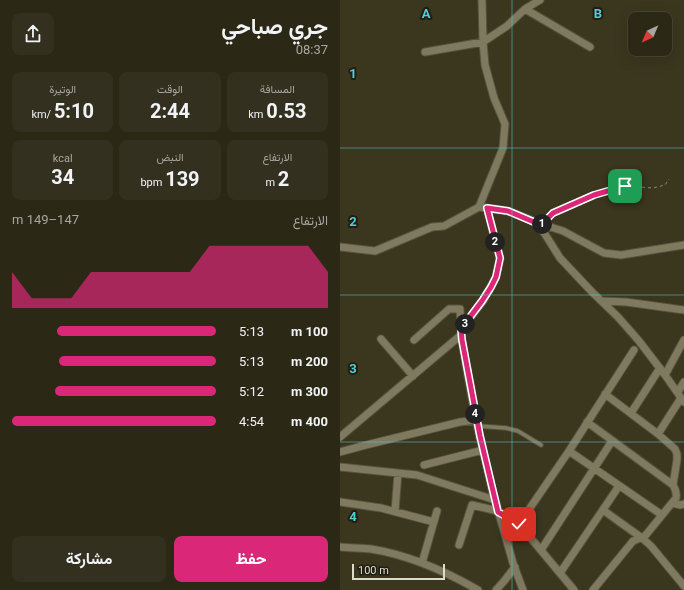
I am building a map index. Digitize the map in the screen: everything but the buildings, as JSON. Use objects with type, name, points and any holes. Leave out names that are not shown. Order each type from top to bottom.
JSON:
[{"type":"street","points":[[340,437],[413,376],[461,332],[496,277],[500,258],[483,208],[503,148],[505,124],[494,98],[485,65],[482,0]]},
{"type":"street","points":[[425,52],[483,42],[507,26],[525,9],[540,0]]},
{"type":"street","points":[[525,9],[590,47]]},
{"type":"street","points":[[340,247],[375,251],[432,228],[444,226],[483,208],[508,211],[539,224],[563,231],[604,252],[621,255],[684,245]]},
{"type":"street","points":[[539,224],[560,258],[618,317],[639,341],[681,397]]},
{"type":"street","points":[[602,301],[626,302],[684,310]]},
{"type":"street","points":[[414,340],[449,310],[460,309],[461,332],[466,365],[483,450],[498,512],[523,590]]},
{"type":"street","points":[[381,340],[413,376]]},
{"type":"street","points":[[665,375],[684,340]]},
{"type":"street","points":[[519,524],[569,451],[634,350]]},
{"type":"street","points":[[631,413],[660,368]]},
{"type":"street","points":[[658,434],[681,397],[684,382]]},
{"type":"street","points":[[605,394],[658,434],[675,449],[677,460],[673,485]]},
{"type":"street","points":[[340,452],[460,422],[477,423]]},
{"type":"street","points":[[587,422],[673,485],[677,494],[676,498],[645,536],[633,541],[593,590]]},
{"type":"street","points":[[340,440],[348,450]]},
{"type":"street","points":[[541,550],[612,440]]},
{"type":"street","points":[[424,465],[483,450]]},
{"type":"street","points":[[569,451],[662,515]]},
{"type":"street","points":[[340,467],[417,475],[495,500]]},
{"type":"street","points":[[394,512],[398,473]]},
{"type":"street","points":[[560,573],[619,486]]},
{"type":"street","points":[[340,502],[381,508],[434,522]]},
{"type":"street","points":[[672,503],[680,505],[684,504]]},
{"type":"street","points":[[459,545],[472,505],[498,512],[519,524],[574,590]]},
{"type":"street","points":[[603,510],[651,546],[684,586]]},
{"type":"street","points":[[422,563],[437,511]]},
{"type":"street","points":[[340,547],[371,550],[405,557],[434,567],[478,590]]},
{"type":"street","points":[[496,590],[515,567]]},
{"type":"lane","points":[[477,423],[518,431],[541,445]]},
{"type":"path","points":[[539,224],[553,213],[594,195],[625,186],[653,188],[664,185],[669,180]]},
{"type":"route","points":[[519,524],[498,512],[480,436],[462,340],[461,329],[491,287],[496,277],[500,258],[487,208],[508,211],[541,225],[553,213],[594,195],[625,186]]}]
